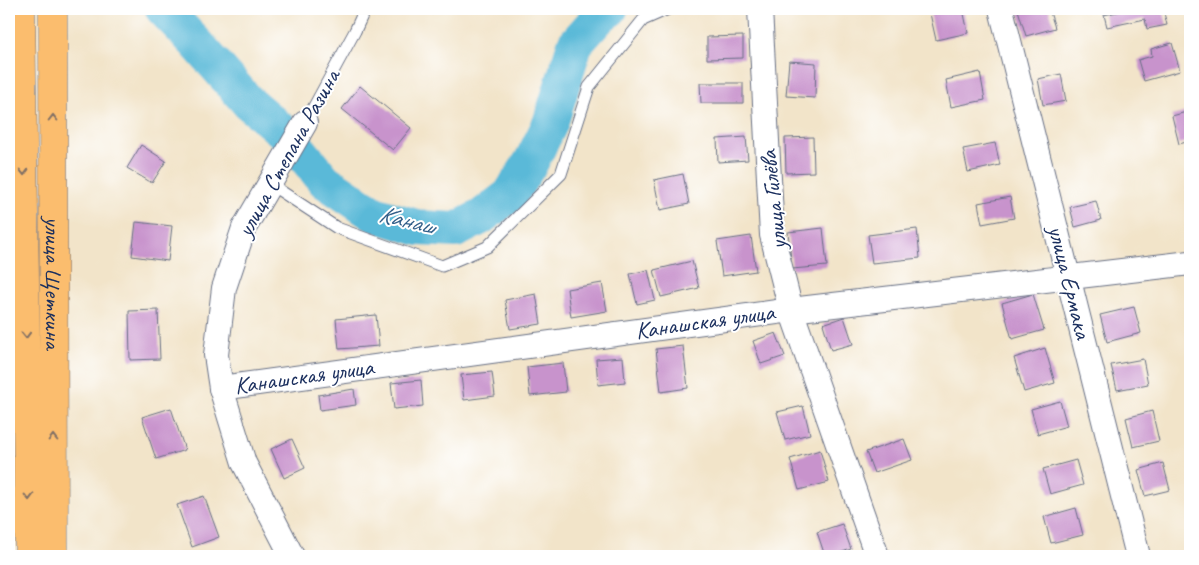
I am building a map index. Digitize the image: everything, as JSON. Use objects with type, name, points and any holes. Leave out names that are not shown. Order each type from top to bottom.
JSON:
[{"type":"main road","points":[[22,14],[29,556]]},
{"type":"main road","name":"улица Щеткина","points":[[53,21],[54,556]]},
{"type":"street","name":"улица Гилёва","points":[[760,9],[772,235],[791,310],[877,556]]},
{"type":"street","name":"улица Ермака","points":[[1001,9],[1138,556]]},
{"type":"street","name":"улица Степана Разина","points":[[292,556],[244,463],[221,388],[216,355],[224,288],[244,228],[305,123]]},
{"type":"street","name":"Канашская улица","points":[[221,388],[791,310],[1190,263]]},
{"type":"lane","name":"улица Степана Разина","points":[[305,123],[365,9]]},
{"type":"lane","points":[[273,180],[337,228],[442,266],[487,247],[561,174],[589,87],[643,20],[668,9]]},
{"type":"building","points":[[929,9],[963,9],[968,33],[936,40]]},
{"type":"building","points":[[1049,9],[1055,28],[1026,36],[1018,10]]},
{"type":"building","points":[[1125,9],[1163,9],[1167,25],[1147,29],[1145,19],[1107,27],[1104,15]]},
{"type":"building","points":[[743,36],[743,58],[707,59],[707,37]]},
{"type":"building","points":[[1172,43],[1180,71],[1144,81],[1138,60],[1152,56],[1151,49]]},
{"type":"building","points":[[789,61],[816,63],[815,98],[786,96]]},
{"type":"building","points":[[980,72],[985,100],[951,107],[946,80]]},
{"type":"building","points":[[1061,74],[1066,101],[1043,105],[1038,79]]},
{"type":"building","points":[[700,83],[743,83],[743,103],[701,103]]},
{"type":"building","points":[[360,86],[411,128],[393,150],[342,109]]},
{"type":"building","points":[[1190,111],[1190,141],[1179,144],[1172,116]]},
{"type":"building","points":[[746,137],[748,160],[718,162],[717,139]]},
{"type":"building","points":[[813,137],[814,172],[786,173],[785,138]]},
{"type":"building","points":[[995,143],[1000,165],[968,172],[963,149]]},
{"type":"building","points":[[141,145],[166,161],[152,183],[127,168]]},
{"type":"building","points":[[683,174],[689,204],[660,210],[654,180]]},
{"type":"building","points":[[1010,197],[1014,218],[982,224],[978,203]]},
{"type":"building","points":[[1096,201],[1101,220],[1075,227],[1070,207]]},
{"type":"building","points":[[136,222],[172,226],[168,261],[132,256]]},
{"type":"building","points":[[823,228],[827,266],[792,269],[788,232]]},
{"type":"building","points":[[917,229],[920,258],[872,263],[868,235]]},
{"type":"building","points":[[751,236],[756,271],[722,276],[717,241]]},
{"type":"building","points":[[692,261],[699,288],[661,297],[654,270]]},
{"type":"building","points":[[648,270],[655,300],[637,304],[630,274]]},
{"type":"building","points":[[602,283],[607,311],[571,317],[567,289]]},
{"type":"building","points":[[536,294],[541,324],[510,329],[505,300]]},
{"type":"building","points":[[1033,294],[1044,330],[1012,339],[1002,303]]},
{"type":"building","points":[[1134,307],[1141,333],[1107,342],[1100,315]]},
{"type":"building","points":[[158,310],[160,359],[130,360],[129,311]]},
{"type":"building","points":[[376,315],[379,346],[339,349],[336,319]]},
{"type":"building","points":[[844,317],[853,344],[831,350],[823,324]]},
{"type":"building","points":[[776,333],[785,356],[761,364],[753,341]]},
{"type":"building","points":[[683,346],[688,388],[661,392],[656,349]]},
{"type":"building","points":[[1045,348],[1055,383],[1024,392],[1014,358]]},
{"type":"building","points":[[623,357],[625,382],[598,385],[596,359]]},
{"type":"building","points":[[1143,359],[1148,384],[1117,390],[1111,365]]},
{"type":"building","points":[[563,363],[566,392],[530,396],[527,367]]},
{"type":"building","points":[[492,372],[495,396],[464,400],[461,375]]},
{"type":"building","points":[[421,380],[423,406],[394,409],[391,383]]},
{"type":"building","points":[[354,389],[356,405],[320,410],[318,395]]},
{"type":"building","points":[[1060,401],[1067,426],[1038,434],[1031,409]]},
{"type":"building","points":[[803,406],[810,434],[785,440],[777,412]]},
{"type":"building","points":[[171,408],[185,450],[156,459],[142,417]]},
{"type":"building","points":[[1152,411],[1159,441],[1133,447],[1126,418]]},
{"type":"building","points":[[292,439],[305,468],[284,478],[271,449]]},
{"type":"building","points":[[904,439],[912,460],[874,473],[866,452]]},
{"type":"building","points":[[820,450],[829,482],[799,490],[790,459]]},
{"type":"building","points":[[1076,460],[1083,485],[1050,494],[1043,469]]},
{"type":"building","points":[[1163,463],[1170,490],[1145,496],[1138,470]]},
{"type":"building","points":[[204,496],[219,537],[192,547],[177,505]]},
{"type":"building","points":[[1076,508],[1083,535],[1051,543],[1044,517]]},
{"type":"building","points":[[842,524],[851,549],[831,556],[825,556],[817,532]]},
{"type":"waterway","name":"Канаш","points":[[163,9],[249,103],[287,135],[325,181],[374,214],[419,228],[456,230],[481,217],[510,195],[531,162],[550,124],[575,44],[601,15],[610,9]]}]
